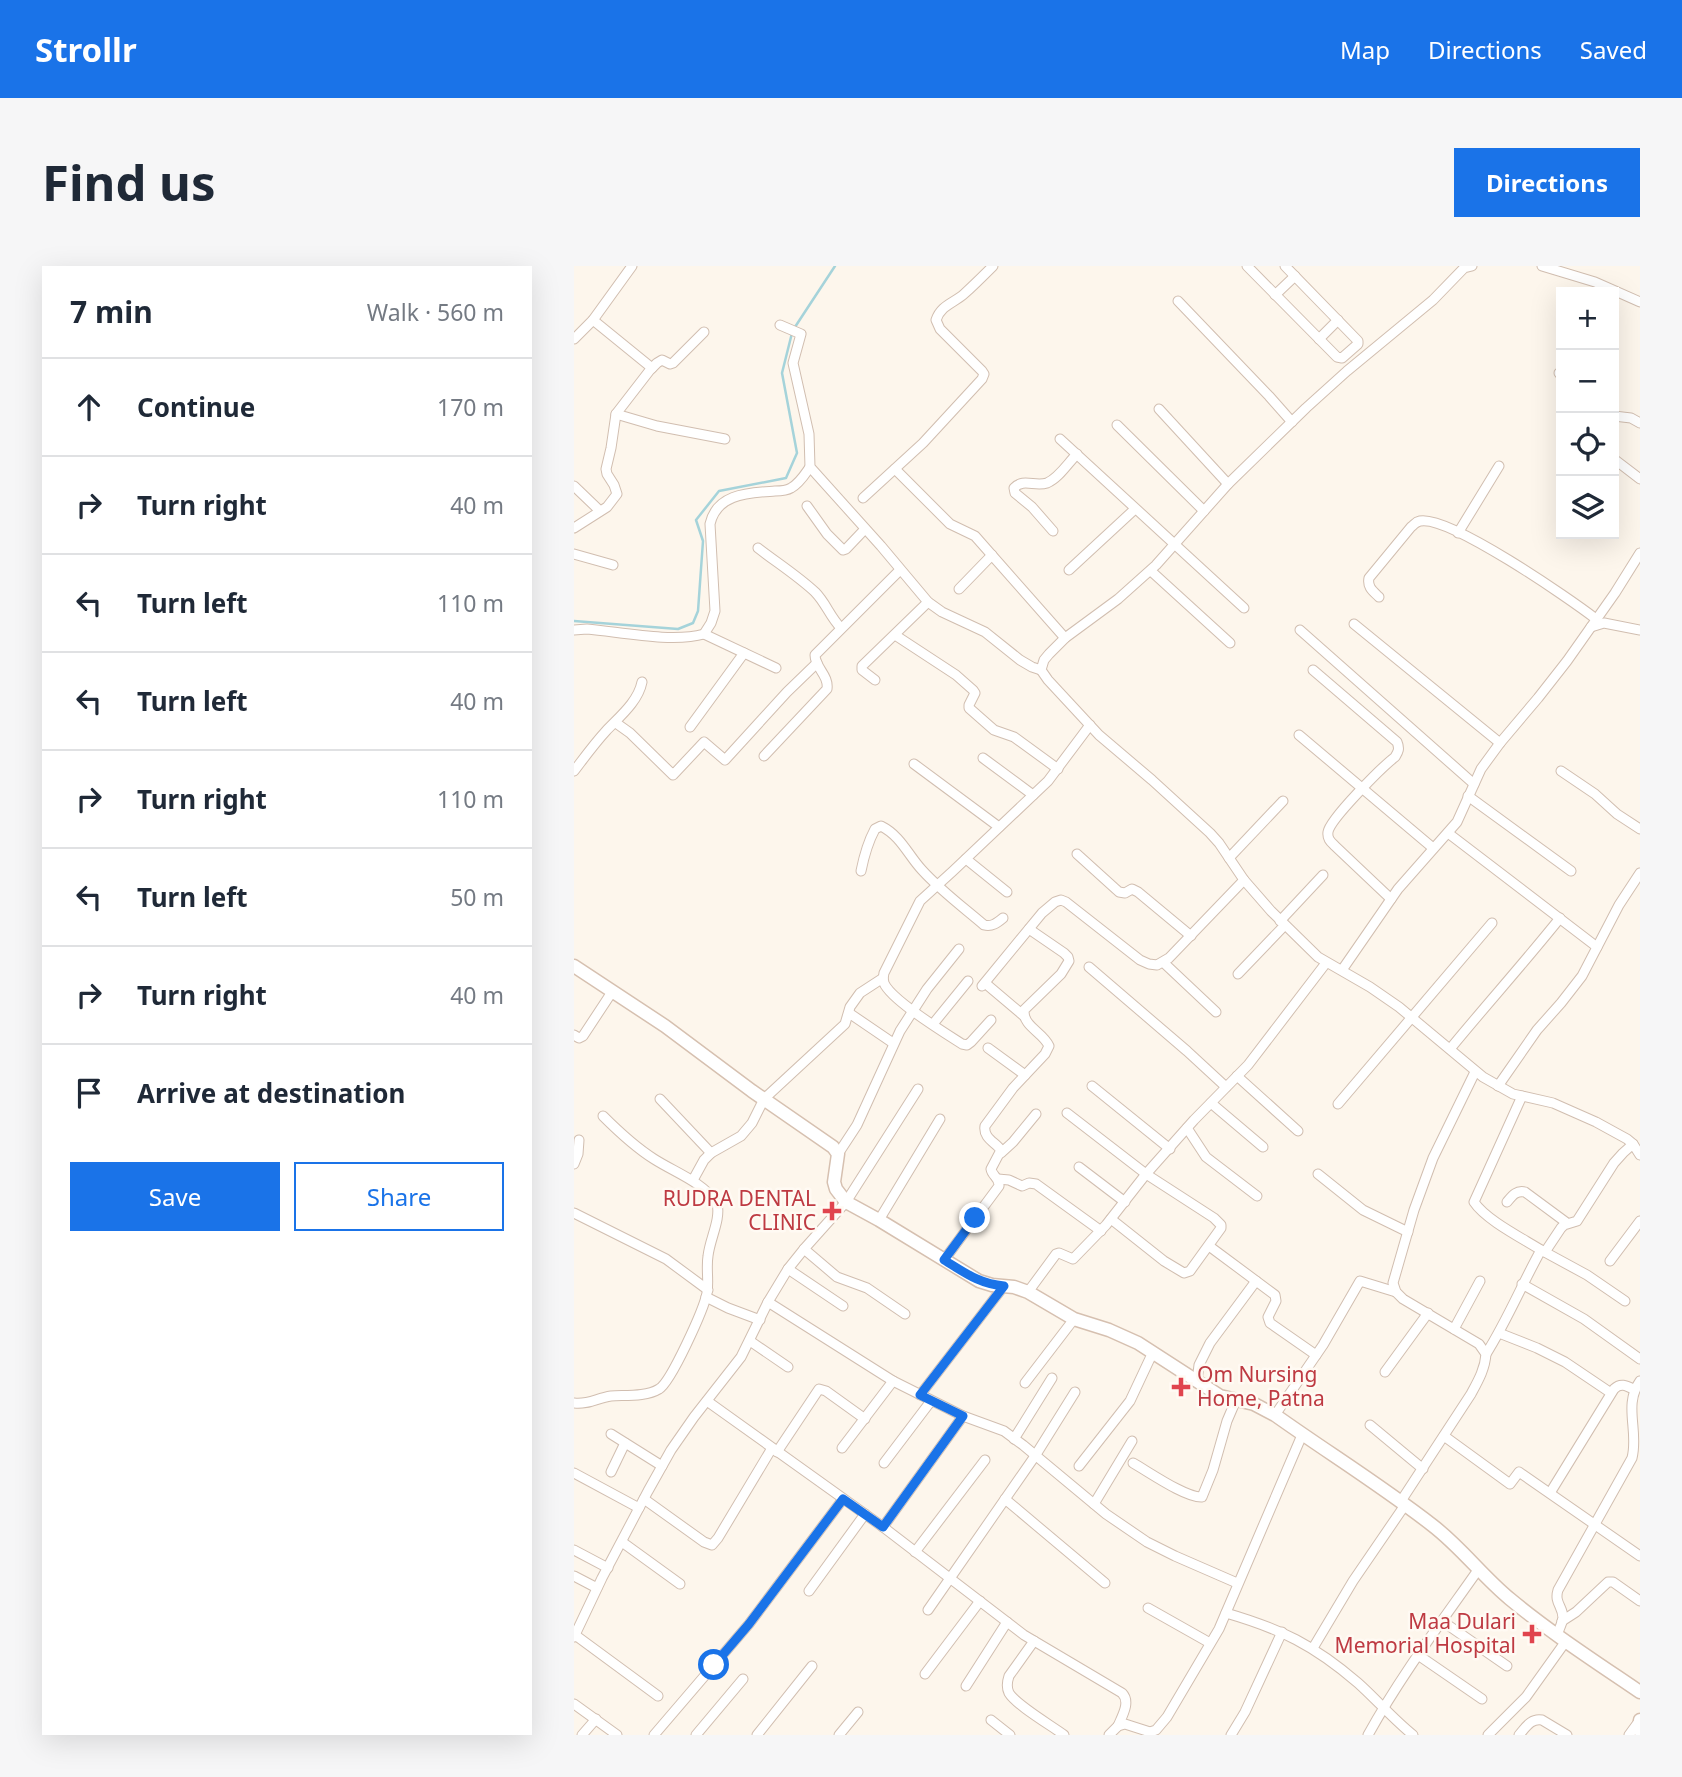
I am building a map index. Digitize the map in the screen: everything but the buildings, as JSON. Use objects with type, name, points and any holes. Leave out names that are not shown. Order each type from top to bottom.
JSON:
[{"type":"street","points":[[574,339],[593,320],[632,266]]},
{"type":"street","points":[[863,498],[923,443],[982,379],[982,371],[940,329],[936,320],[944,307],[964,295],[993,266]]},
{"type":"street","points":[[1247,266],[1319,339],[1342,358],[1358,341],[1285,266]]},
{"type":"street","points":[[1545,266],[1595,282],[1640,302]]},
{"type":"street","points":[[1041,670],[1049,654],[1065,638],[1151,571],[1228,484],[1292,422],[1358,361],[1433,300],[1466,267]]},
{"type":"street","points":[[1275,295],[1295,276]]},
{"type":"street","points":[[1178,302],[1292,422]]},
{"type":"street","points":[[593,320],[652,368]]},
{"type":"street","points":[[1319,339],[1338,320]]},
{"type":"street","points":[[783,326],[800,334],[793,363],[809,434],[810,467],[928,602],[942,612],[985,632],[1020,660],[1041,670],[1090,726],[1210,833],[1244,880],[1282,923],[1326,962],[1385,996],[1475,1072],[1498,1086],[1521,1096],[1544,1100],[1565,1108],[1619,1134],[1638,1150],[1615,1163],[1577,1221],[1560,1228],[1543,1251],[1522,1284],[1500,1333],[1486,1354],[1480,1378],[1313,1648]]},
{"type":"street","points":[[574,528],[607,507],[617,494],[606,470],[616,414],[652,368],[662,360],[673,363],[704,332]]},
{"type":"street","points":[[1349,352],[1358,361]]},
{"type":"street","points":[[1159,409],[1228,484]]},
{"type":"street","points":[[616,414],[657,426],[725,439]]},
{"type":"street","points":[[1619,417],[1640,422]]},
{"type":"street","points":[[1117,425],[1204,511]]},
{"type":"street","points":[[1060,439],[1244,608]]},
{"type":"street","points":[[1053,531],[1032,507],[1015,493],[1014,488],[1022,483],[1042,484],[1052,480],[1077,454]]},
{"type":"street","points":[[1619,463],[1640,480]]},
{"type":"street","points":[[1458,533],[1499,466]]},
{"type":"street","points":[[704,634],[715,611],[709,523],[712,516],[730,497],[788,490],[810,467]]},
{"type":"street","points":[[895,469],[950,524],[973,534],[1065,638]]},
{"type":"street","points":[[574,486],[600,511]]},
{"type":"street","points":[[807,506],[843,551],[866,529]]},
{"type":"street","points":[[1069,570],[1135,509]]},
{"type":"street","points":[[1379,597],[1370,587],[1369,578],[1415,523],[1427,521],[1458,533],[1533,574],[1593,623],[1640,630]]},
{"type":"street","points":[[758,548],[814,592],[822,600],[833,621],[841,628]]},
{"type":"street","points":[[1342,971],[1391,898],[1457,822],[1482,769],[1593,623],[1628,575],[1640,553]]},
{"type":"street","points":[[574,554],[613,565]]},
{"type":"street","points":[[959,589],[992,555]]},
{"type":"street","points":[[764,756],[827,689],[827,680],[815,660],[816,656],[900,570]]},
{"type":"street","points":[[1151,571],[1230,643]]},
{"type":"street","points":[[875,680],[862,670],[862,666],[928,602]]},
{"type":"street","points":[[1354,624],[1500,743]]},
{"type":"street","points":[[574,630],[666,637],[704,634],[776,668]]},
{"type":"street","points":[[1300,630],[1474,784]]},
{"type":"street","points":[[895,635],[956,675],[973,690],[975,693],[969,708],[994,730],[1014,737],[1058,769]]},
{"type":"street","points":[[690,727],[744,653]]},
{"type":"street","points":[[616,723],[673,775],[704,742],[725,760],[817,663]]},
{"type":"street","points":[[1313,670],[1397,742],[1399,747],[1395,757],[1331,824],[1327,834],[1328,839],[1391,898]]},
{"type":"street","points":[[574,771],[605,732],[616,723],[636,696],[642,682]]},
{"type":"street","points":[[991,1020],[971,1042],[962,1044],[893,995],[884,984],[884,973],[915,908],[926,894],[1033,795],[1058,769],[1090,726]]},
{"type":"street","points":[[1299,735],[1433,848]]},
{"type":"street","points":[[983,758],[1033,795]]},
{"type":"street","points":[[915,764],[999,827]]},
{"type":"street","points":[[1561,771],[1640,829]]},
{"type":"street","points":[[1468,796],[1571,871]]},
{"type":"street","points":[[1229,858],[1283,801]]},
{"type":"street","points":[[861,871],[864,853],[873,832],[881,827],[898,839],[917,865],[937,885],[984,925],[994,925],[1003,918]]},
{"type":"street","points":[[1448,833],[1597,947]]},
{"type":"street","points":[[1077,854],[1119,892],[1125,893],[1132,889],[1138,892],[1191,936]]},
{"type":"street","points":[[966,859],[1007,892]]},
{"type":"street","points":[[1498,1086],[1537,1030],[1575,987],[1619,905],[1640,873]]},
{"type":"street","points":[[1238,974],[1323,875]]},
{"type":"street","points":[[1024,1016],[983,984],[1055,902],[1066,902],[1140,960],[1157,965],[1164,963],[1244,880]]},
{"type":"street","points":[[1450,1049],[1560,918]]},
{"type":"street","points":[[1338,1104],[1492,923]]},
{"type":"street","points":[[1001,1153],[1000,1148],[984,1133],[985,1126],[1049,1046],[1026,1022],[1024,1010],[1061,974],[1069,961],[1064,953],[1029,929]]},
{"type":"street","points":[[959,949],[912,1010],[893,1044],[861,1117],[838,1154],[834,1182],[846,1202],[979,1281],[1028,1292],[1074,1319],[1122,1335],[1220,1396],[1254,1404],[1275,1415],[1403,1503],[1447,1538],[1510,1599],[1640,1692]]},
{"type":"street","points":[[1028,1292],[1056,1254],[1073,1259],[1101,1231],[1146,1174],[1260,1050],[1326,962]]},
{"type":"street","points":[[1164,963],[1216,1012]]},
{"type":"street","points":[[574,966],[665,1026],[827,1142],[838,1154]]},
{"type":"street","points":[[1089,967],[1226,1087]]},
{"type":"street","points":[[693,1180],[704,1160],[741,1136],[764,1099],[845,1024],[853,1002],[860,993],[883,978]]},
{"type":"street","points":[[933,1024],[968,981]]},
{"type":"street","points":[[574,1035],[579,1038],[583,1036],[612,992]]},
{"type":"street","points":[[849,1013],[893,1044]]},
{"type":"street","points":[[988,1048],[1025,1075]]},
{"type":"street","points":[[1396,1292],[1394,1277],[1423,1184],[1475,1072]]},
{"type":"street","points":[[1237,1076],[1298,1131]]},
{"type":"street","points":[[1092,1086],[1170,1149]]},
{"type":"street","points":[[658,1696],[575,1636],[597,1588],[662,1466],[683,1433],[731,1372],[788,1269],[846,1202],[918,1088]]},
{"type":"street","points":[[1521,1096],[1474,1202],[1490,1217],[1625,1301]]},
{"type":"street","points":[[660,1099],[711,1153]]},
{"type":"street","points":[[1210,1102],[1263,1147]]},
{"type":"street","points":[[1067,1113],[1146,1174],[1219,1222],[1221,1228],[1189,1271],[1184,1273],[1164,1261],[1111,1219]]},
{"type":"street","points":[[944,1260],[997,1190],[998,1179],[991,1169],[1001,1153],[1036,1114]]},
{"type":"street","points":[[574,1403],[584,1404],[603,1397],[645,1393],[663,1385],[683,1350],[707,1294],[707,1258],[719,1208],[714,1199],[693,1180],[640,1150],[603,1116]]},
{"type":"street","points":[[879,1220],[940,1119]]},
{"type":"street","points":[[1187,1128],[1206,1157],[1257,1196]]},
{"type":"street","points":[[574,1164],[579,1140]]},
{"type":"street","points":[[1079,1167],[1125,1202]]},
{"type":"street","points":[[1318,1174],[1363,1210],[1408,1232]]},
{"type":"street","points":[[998,1179],[1022,1185],[1036,1184],[1101,1231]]},
{"type":"street","points":[[1507,1202],[1516,1193],[1525,1192],[1567,1223]]},
{"type":"street","points":[[574,1213],[666,1259],[728,1308],[760,1320]]},
{"type":"street","points":[[1609,1261],[1640,1221]]},
{"type":"street","points":[[1209,1245],[1275,1295],[1268,1317],[1270,1324],[1316,1355]]},
{"type":"street","points":[[804,1249],[837,1277],[867,1288],[905,1314]]},
{"type":"street","points":[[788,1269],[843,1306]]},
{"type":"street","points":[[1196,1381],[1199,1365],[1210,1343],[1256,1281]]},
{"type":"street","points":[[1275,1415],[1316,1355],[1360,1281],[1396,1292],[1479,1344],[1486,1354]]},
{"type":"street","points":[[1454,1329],[1480,1281]]},
{"type":"street","points":[[1522,1284],[1584,1319],[1640,1359]]},
{"type":"street","points":[[920,1395],[1004,1286]]},
{"type":"street","points":[[768,1302],[893,1381],[1014,1438],[1128,1530],[1160,1549],[1237,1583]]},
{"type":"street","points":[[1385,1371],[1427,1313]]},
{"type":"street","points":[[1025,1383],[1074,1319]]},
{"type":"street","points":[[1500,1333],[1565,1362],[1611,1393]]},
{"type":"street","points":[[750,1342],[788,1367]]},
{"type":"street","points":[[1079,1466],[1130,1401],[1153,1352]]},
{"type":"street","points":[[1014,1438],[1052,1378]]},
{"type":"street","points":[[842,1448],[893,1381]]},
{"type":"street","points":[[1488,1735],[1526,1697],[1561,1638],[1562,1613],[1556,1600],[1558,1590],[1594,1523],[1637,1455],[1631,1405],[1637,1386],[1618,1385],[1611,1393],[1550,1493]]},
{"type":"street","points":[[574,1473],[642,1503],[712,1545],[774,1450],[819,1389],[826,1391],[865,1419]]},
{"type":"street","points":[[928,1611],[1035,1456],[1075,1392]]},
{"type":"street","points":[[1133,1463],[1185,1493],[1202,1497],[1236,1400]]},
{"type":"street","points":[[707,1401],[883,1527],[1034,1641],[1122,1693],[1126,1697],[1126,1703],[1118,1726],[1109,1735]]},
{"type":"street","points":[[884,1463],[931,1401]]},
{"type":"street","points":[[883,1527],[963,1416]]},
{"type":"street","points":[[1370,1425],[1423,1469]]},
{"type":"street","points":[[611,1434],[662,1466]]},
{"type":"street","points":[[1118,1726],[1125,1724],[1152,1733],[1167,1717],[1226,1613],[1303,1435]]},
{"type":"street","points":[[1444,1436],[1510,1484],[1519,1472],[1640,1556]]},
{"type":"street","points":[[1094,1504],[1132,1441]]},
{"type":"street","points":[[611,1472],[625,1443]]},
{"type":"street","points":[[915,1552],[985,1460]]},
{"type":"street","points":[[654,1735],[749,1624],[843,1499]]},
{"type":"street","points":[[1005,1499],[1105,1583]]},
{"type":"street","points":[[809,1591],[865,1514]]},
{"type":"street","points":[[622,1542],[680,1584]]},
{"type":"street","points":[[574,1550],[608,1568]]},
{"type":"street","points":[[1368,1735],[1418,1655],[1478,1570]]},
{"type":"street","points":[[574,1576],[597,1588]]},
{"type":"street","points":[[1562,1621],[1576,1612],[1604,1584],[1611,1581],[1640,1601]]},
{"type":"street","points":[[925,1674],[980,1601]]},
{"type":"street","points":[[1147,1608],[1210,1643]]},
{"type":"street","points":[[1226,1613],[1282,1632],[1313,1648],[1360,1685],[1413,1735]]},
{"type":"street","points":[[1442,1621],[1507,1666]]},
{"type":"street","points":[[966,1686],[1007,1622]]},
{"type":"street","points":[[1231,1735],[1245,1712],[1282,1632]]},
{"type":"street","points":[[1034,1641],[1009,1676],[1008,1691],[1016,1701],[1064,1735]]},
{"type":"street","points":[[1418,1655],[1482,1699]]},
{"type":"street","points":[[757,1735],[812,1666]]},
{"type":"street","points":[[696,1735],[743,1679]]},
{"type":"street","points":[[574,1703],[617,1735]]},
{"type":"street","points":[[839,1735],[858,1712]]},
{"type":"street","points":[[582,1735],[596,1719]]},
{"type":"street","points":[[1519,1735],[1537,1719],[1567,1735]]},
{"type":"street","points":[[991,1720],[1010,1735]]},
{"type":"street","points":[[1640,1720],[1640,1731]]},
{"type":"street","points":[[1629,1735],[1640,1720]]},
{"type":"waterway","points":[[795,327],[835,266]]},
{"type":"waterway","points":[[574,621],[678,629],[693,623],[698,611],[703,541],[696,520],[719,491],[786,478],[797,453],[782,373],[792,333]]},
{"type":"place","name":"RUDRA DENTAL CLINIC","points":[[832,1211]]},
{"type":"place","name":"Om Nursing Home, Patna","points":[[1181,1387]]},
{"type":"place","name":"Maa Dulari Memorial Hospital","points":[[1532,1634]]},
{"type":"route","points":[[714,1665],[749,1624],[843,1499],[883,1527],[963,1416],[920,1395],[1004,1286],[979,1281],[944,1260],[975,1218]]}]
